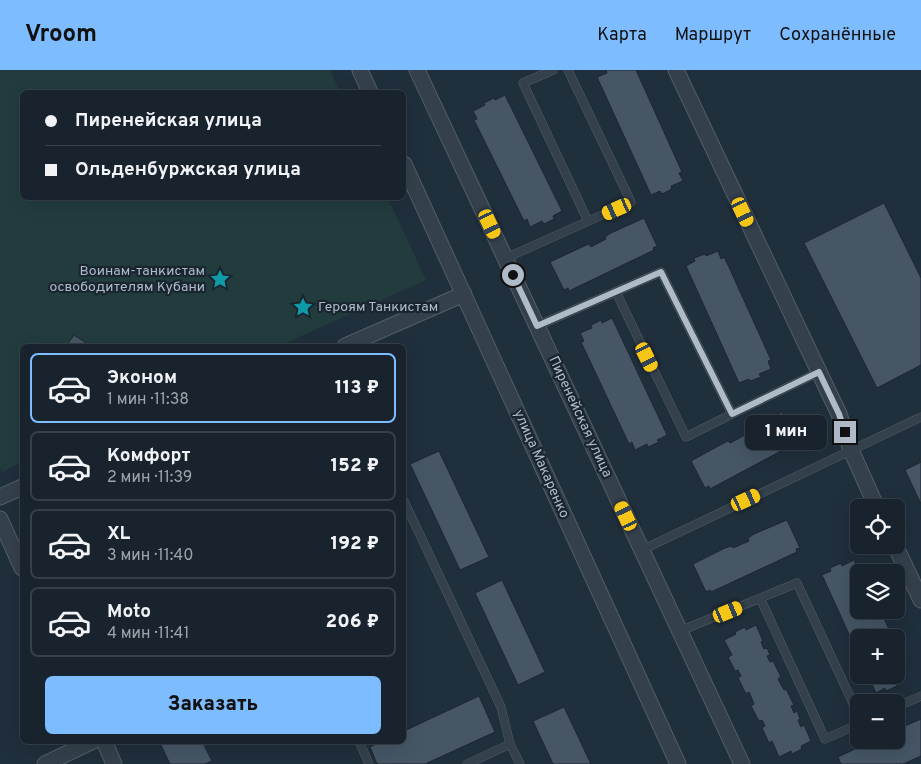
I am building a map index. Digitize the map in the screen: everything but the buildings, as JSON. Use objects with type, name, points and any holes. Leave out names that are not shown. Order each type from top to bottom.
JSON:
[{"type":"street","points":[[360,70],[369,90]]},
{"type":"street","name":"Пиренейская улица","points":[[418,70],[742,764]]},
{"type":"street","points":[[676,70],[839,414],[850,450],[874,499]]},
{"type":"street","name":"улица Макаренко","points":[[406,168],[678,764]]},
{"type":"street","points":[[349,344],[464,294]]},
{"type":"street","points":[[0,497],[20,488]]},
{"type":"street","points":[[0,519],[20,564]]},
{"type":"street","points":[[899,554],[921,600]]},
{"type":"street","points":[[45,764],[88,744]]},
{"type":"street","points":[[105,744],[114,764]]},
{"type":"lane","points":[[553,70],[523,84],[588,221]]},
{"type":"lane","points":[[506,258],[631,202],[568,70]]},
{"type":"lane","points":[[537,326],[661,272],[732,414]]},
{"type":"lane","points":[[616,292],[686,437],[819,372]]},
{"type":"lane","points":[[642,550],[921,417]]},
{"type":"lane","points":[[406,505],[501,707],[510,744],[520,764]]},
{"type":"lane","points":[[680,631],[797,583],[850,697]]},
{"type":"lane","points":[[760,598],[825,739],[850,728]]},
{"type":"lane","points":[[905,703],[921,696]]},
{"type":"lane","points":[[360,744],[369,764]]},
{"type":"lane","points":[[467,764],[510,744]]},
{"type":"green space","points":[[0,70],[330,70],[339,90],[20,90],[20,200],[389,200],[426,280],[283,344],[20,344],[20,463],[2,472],[0,466]]},
{"type":"place","name":"Воинам-танкистам освободителям Кубани","points":[[220,279]]},
{"type":"place","name":"Героям Танкистам","points":[[303,307]]},
{"type":"route","points":[[513,275],[537,326],[661,272],[732,414],[819,372],[839,414],[845,432]]}]
